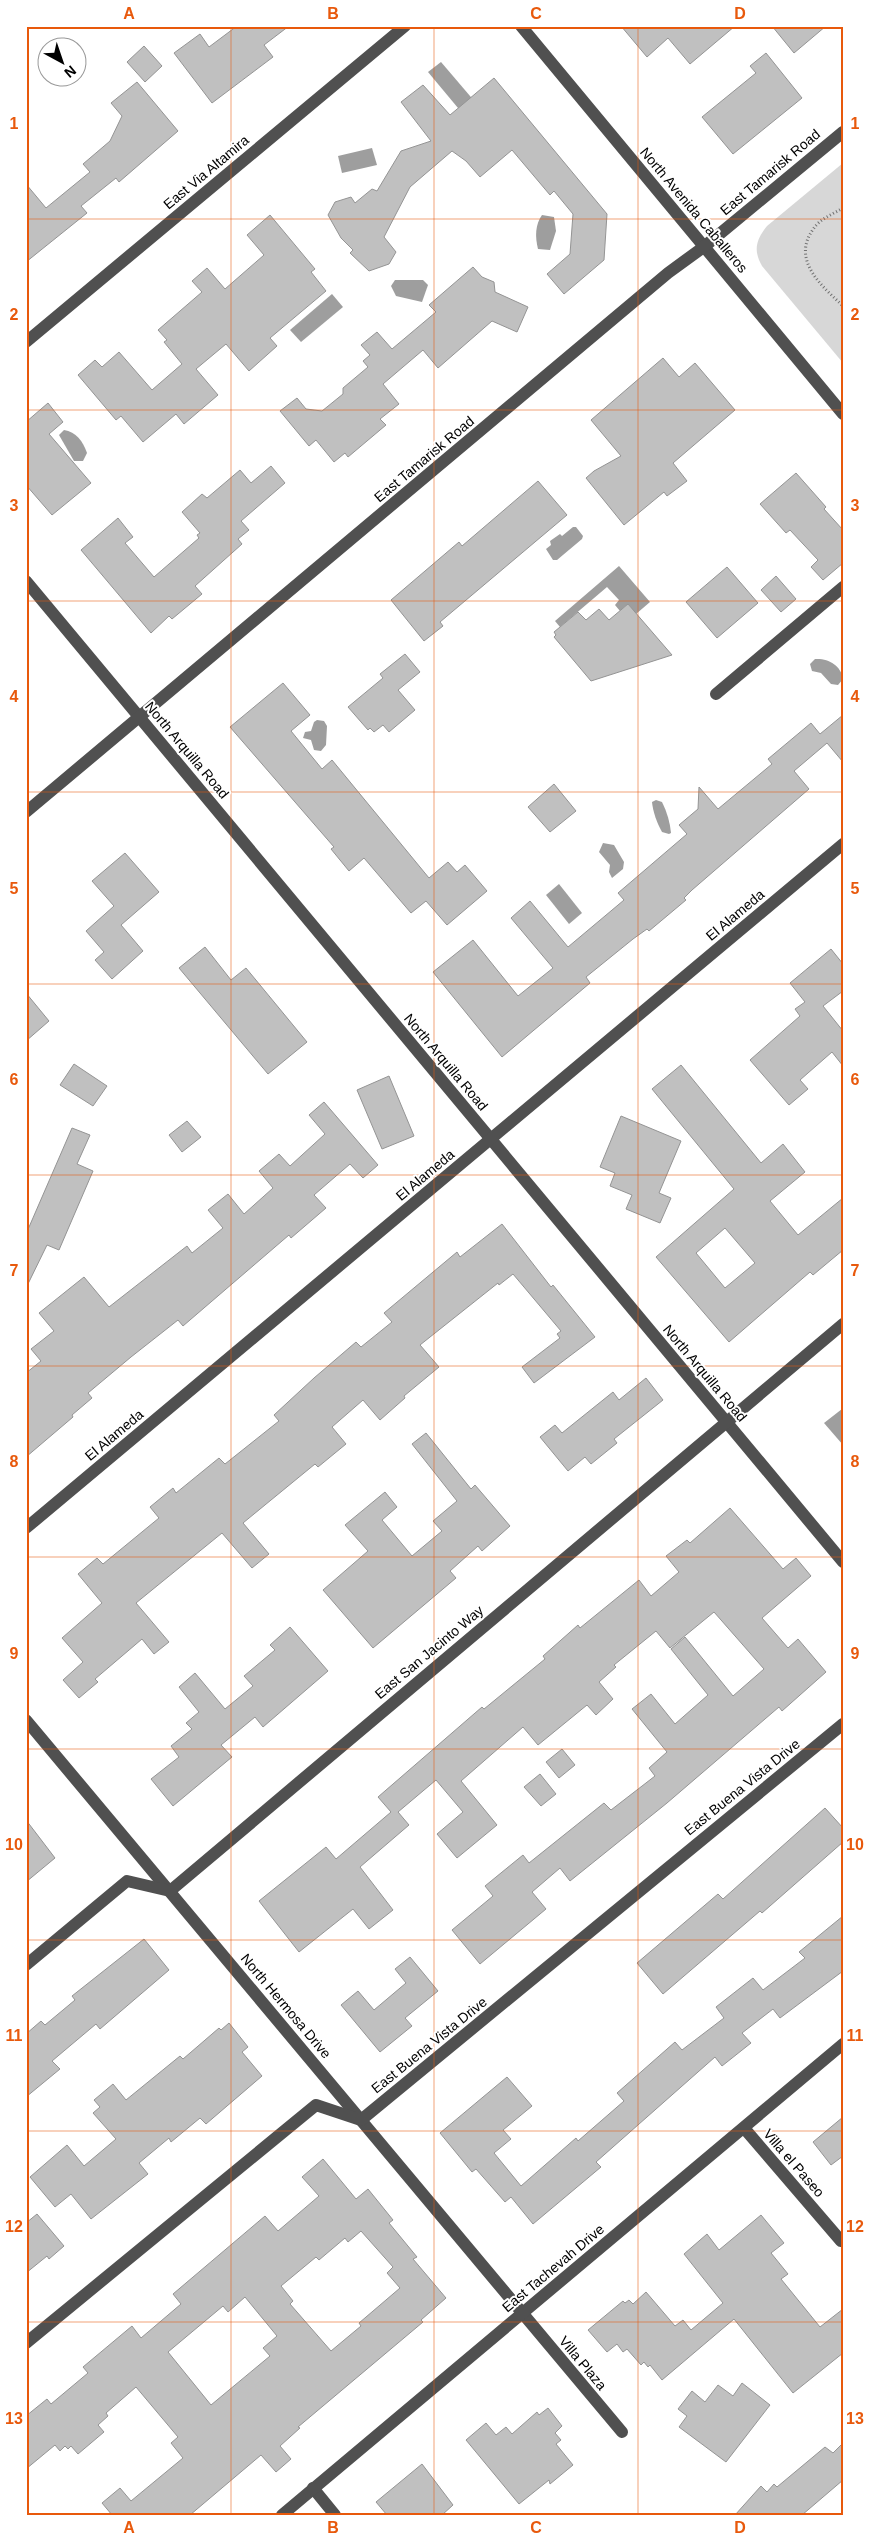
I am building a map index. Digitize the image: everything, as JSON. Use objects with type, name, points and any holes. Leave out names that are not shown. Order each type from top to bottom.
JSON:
[{"type":"street","name":"East Via Altamira","points":[[26,342],[405,26]]},
{"type":"street","name":"North Avenida Caballeros","points":[[521,26],[843,414]]},
{"type":"street","name":"East Tamarisk Road","points":[[26,812],[668,273],[705,246],[843,132]]},
{"type":"street","name":"North Arquilla Road","points":[[26,581],[843,1562]]},
{"type":"street","points":[[716,694],[843,588]]},
{"type":"street","name":"El Alameda","points":[[26,1528],[843,844]]},
{"type":"street","name":"East San Jacinto Way","points":[[170,1890],[843,1324]]},
{"type":"street","name":"North Hermosa Drive","points":[[26,1720],[170,1890],[522,2314]]},
{"type":"street","name":"East Buena Vista Drive","points":[[362,2120],[843,1724]]},
{"type":"street","points":[[26,1965],[127,1881],[170,1890]]},
{"type":"street","name":"East Tachevah Drive","points":[[282,2515],[843,2044]]},
{"type":"street","points":[[26,2342],[316,2105],[362,2120]]},
{"type":"street","name":"Villa el Paseo","points":[[744,2128],[841,2240]]},
{"type":"street","name":"Villa Plaza","points":[[522,2314],[622,2432]]},
{"type":"street","points":[[313,2488],[335,2515]]},
{"type":"path","points":[[843,208],[814,228],[806,245],[807,263],[812,274],[843,306]]},
{"type":"shaded area","points":[[441,62],[476,103],[463,114],[428,72]]},
{"type":"shaded area","points":[[372,148],[377,165],[342,173],[338,156]]},
{"type":"shaded area","points":[[843,163],[843,363],[762,266],[757,255],[757,245],[760,236],[767,226]]},
{"type":"shaded area","points":[[542,215],[554,217],[556,231],[550,250],[538,249],[536,231]]},
{"type":"shaded area","points":[[395,280],[423,280],[428,285],[422,302],[396,296],[391,286]]},
{"type":"shaded area","points":[[332,294],[343,307],[301,342],[290,330]]},
{"type":"shaded area","points":[[64,430],[75,435],[83,445],[87,453],[83,461],[74,461],[59,435]]},
{"type":"shaded area","points":[[573,527],[576,527],[583,536],[582,539],[557,560],[553,560],[546,549],[551,545],[550,541],[560,534],[562,536]]},
{"type":"shaded area","points":[[619,566],[650,602],[636,614],[628,604],[620,611],[615,605],[619,600],[607,587],[560,627],[555,621]]},
{"type":"shaded area","points":[[815,659],[829,661],[837,666],[843,679],[838,685],[831,684],[821,673],[812,671],[810,664]]},
{"type":"shaded area","points":[[317,720],[324,721],[327,726],[326,745],[321,751],[314,750],[311,740],[303,738],[305,732],[311,731],[314,722]]},
{"type":"shaded area","points":[[656,800],[662,802],[671,829],[669,834],[662,832],[657,821],[652,802]]},
{"type":"shaded area","points":[[603,843],[614,845],[624,862],[623,869],[612,878],[609,872],[610,865],[599,852]]},
{"type":"shaded area","points":[[559,884],[582,913],[569,924],[546,895]]},
{"type":"shaded area","points":[[843,1410],[843,1445],[824,1423]]},
{"type":"building","points":[[237,26],[289,26],[264,45],[273,57],[212,103],[174,53],[200,34],[209,47]]},
{"type":"building","points":[[621,26],[735,26],[690,64],[668,38],[647,57]]},
{"type":"building","points":[[772,26],[826,26],[794,53]]},
{"type":"building","points":[[144,46],[162,66],[145,82],[127,62]]},
{"type":"building","points":[[766,53],[802,98],[733,154],[702,117],[756,73],[750,66]]},
{"type":"building","points":[[494,78],[607,214],[604,260],[564,294],[547,274],[570,254],[573,214],[554,191],[550,195],[512,150],[480,177],[466,161],[452,151],[410,187],[384,237],[396,252],[389,264],[369,271],[350,253],[353,250],[341,238],[328,215],[335,202],[351,197],[355,203],[372,189],[377,191],[401,151],[431,141],[401,102],[423,85],[450,115]]},
{"type":"building","points":[[137,82],[178,131],[119,182],[116,178],[81,206],[87,213],[26,262],[26,184],[46,208],[90,172],[83,164],[110,141],[122,116],[111,103]]},
{"type":"building","points":[[270,215],[315,269],[311,272],[326,291],[270,338],[277,346],[249,371],[226,344],[196,369],[218,395],[184,424],[176,414],[143,442],[121,416],[116,420],[78,375],[95,360],[102,367],[119,352],[152,390],[182,364],[164,342],[167,340],[158,330],[202,292],[192,281],[207,268],[225,289],[264,255],[247,235]]},
{"type":"building","points":[[473,267],[482,277],[494,282],[495,292],[528,307],[517,332],[492,321],[438,368],[423,350],[383,384],[399,404],[380,419],[386,425],[348,457],[345,453],[334,462],[316,440],[309,446],[280,411],[297,398],[306,409],[322,411],[343,394],[343,388],[368,367],[363,361],[370,355],[361,345],[377,332],[392,349],[436,312],[429,305]]},
{"type":"building","points":[[663,358],[679,377],[695,363],[735,410],[673,463],[687,481],[667,496],[664,492],[624,525],[586,478],[594,471],[621,456],[591,420]]},
{"type":"building","points":[[48,403],[63,422],[49,434],[91,483],[52,515],[26,485],[26,422]]},
{"type":"building","points":[[271,466],[285,483],[241,521],[249,530],[238,539],[242,544],[195,586],[202,594],[172,619],[169,616],[151,633],[81,550],[118,518],[133,537],[125,543],[154,577],[199,538],[197,535],[200,533],[182,512],[202,494],[207,498],[240,470],[251,483]]},
{"type":"building","points":[[796,473],[826,507],[824,509],[843,530],[843,563],[823,580],[811,567],[818,560],[790,530],[786,533],[760,504]]},
{"type":"building","points":[[538,481],[567,515],[440,622],[443,626],[424,641],[391,600],[459,542],[462,546]]},
{"type":"building","points":[[727,567],[758,603],[717,638],[686,602]]},
{"type":"building","points":[[776,576],[796,599],[781,612],[761,590]]},
{"type":"building","points":[[628,604],[672,655],[591,681],[554,637],[556,635],[554,632],[578,612],[586,620],[599,609],[609,620]]},
{"type":"building","points":[[405,654],[420,672],[398,690],[415,710],[389,732],[383,725],[374,732],[370,728],[368,730],[348,707],[383,678],[380,674]]},
{"type":"building","points":[[283,683],[310,715],[291,731],[322,769],[332,760],[429,878],[448,862],[457,872],[465,865],[487,891],[447,925],[426,901],[411,913],[364,858],[349,871],[331,849],[334,847],[230,727]]},
{"type":"building","points":[[843,715],[843,762],[827,743],[794,771],[809,789],[692,890],[684,898],[686,900],[649,931],[647,929],[633,939],[586,977],[590,983],[502,1057],[433,972],[473,940],[518,996],[553,968],[511,918],[530,901],[568,947],[624,900],[618,893],[687,834],[679,825],[698,809],[699,787],[718,809],[772,764],[768,759],[811,723],[820,734]]},
{"type":"building","points":[[554,784],[576,811],[550,832],[528,807]]},
{"type":"building","points":[[125,853],[159,892],[121,925],[143,951],[112,979],[95,960],[104,952],[86,931],[114,906],[92,881]]},
{"type":"building","points":[[205,947],[231,980],[246,968],[307,1042],[268,1074],[179,968]]},
{"type":"building","points":[[831,949],[843,964],[843,991],[823,1006],[843,1031],[843,1066],[832,1052],[800,1080],[808,1089],[789,1105],[750,1060],[800,1016],[795,1009],[805,1002],[790,983]]},
{"type":"building","points":[[26,993],[49,1021],[26,1041]]},
{"type":"building","points":[[74,1064],[107,1086],[93,1106],[60,1085]]},
{"type":"building","points":[[681,1065],[761,1163],[783,1144],[805,1172],[770,1201],[798,1235],[843,1198],[843,1250],[813,1275],[810,1272],[729,1342],[656,1257],[734,1189],[652,1089]],"holes":[[[725,1228],[755,1263],[725,1288],[696,1253]]]},
{"type":"building","points":[[389,1076],[414,1136],[382,1149],[357,1090]]},
{"type":"building","points":[[324,1102],[378,1165],[363,1178],[350,1164],[314,1195],[326,1208],[291,1238],[289,1235],[183,1326],[178,1320],[131,1357],[88,1393],[92,1398],[72,1415],[73,1417],[26,1457],[26,1373],[41,1361],[31,1349],[54,1331],[39,1313],[84,1277],[109,1307],[187,1246],[192,1253],[223,1228],[208,1210],[228,1194],[244,1214],[273,1188],[259,1171],[279,1154],[290,1166],[325,1134],[309,1115]]},
{"type":"building","points":[[621,1116],[681,1141],[659,1193],[671,1198],[660,1223],[626,1209],[632,1195],[610,1186],[615,1173],[600,1167]]},
{"type":"building","points":[[187,1121],[201,1137],[182,1152],[169,1135]]},
{"type":"building","points":[[72,1128],[90,1135],[77,1164],[93,1171],[59,1250],[47,1245],[26,1288],[26,1234]]},
{"type":"building","points":[[502,1224],[551,1287],[553,1285],[595,1337],[534,1383],[522,1367],[560,1338],[557,1334],[561,1331],[513,1274],[499,1285],[498,1283],[420,1345],[439,1367],[404,1396],[405,1398],[380,1420],[363,1400],[332,1427],[346,1444],[318,1467],[315,1464],[243,1523],[269,1554],[252,1568],[222,1533],[136,1603],[169,1642],[154,1654],[142,1639],[95,1679],[98,1682],[79,1698],[63,1680],[83,1662],[62,1638],[102,1603],[78,1574],[97,1558],[103,1564],[159,1518],[150,1507],[173,1488],[176,1493],[219,1458],[225,1464],[279,1421],[274,1415],[314,1378],[356,1342],[361,1347],[392,1322],[384,1313],[457,1252],[460,1257]]},
{"type":"building","points":[[646,1378],[663,1400],[614,1439],[617,1443],[591,1464],[585,1457],[568,1471],[540,1437],[555,1425],[562,1433],[613,1392],[619,1400]]},
{"type":"building","points":[[426,1433],[471,1489],[475,1485],[510,1526],[482,1551],[478,1546],[450,1571],[456,1578],[373,1648],[323,1590],[368,1551],[345,1525],[385,1492],[397,1507],[382,1520],[412,1556],[442,1531],[433,1521],[457,1501],[412,1444]]},
{"type":"building","points":[[730,1508],[783,1569],[796,1558],[811,1576],[762,1618],[788,1648],[798,1639],[826,1672],[782,1711],[779,1707],[667,1803],[570,1881],[560,1868],[532,1892],[546,1909],[480,1964],[452,1930],[493,1896],[485,1886],[523,1855],[529,1863],[604,1803],[611,1810],[655,1776],[649,1768],[667,1752],[632,1709],[651,1694],[675,1724],[708,1695],[671,1649],[685,1637],[733,1696],[764,1669],[714,1612],[670,1648],[656,1631],[614,1665],[616,1667],[599,1682],[613,1699],[596,1715],[587,1705],[538,1745],[523,1727],[461,1781],[497,1825],[457,1858],[437,1834],[463,1812],[436,1780],[398,1812],[409,1825],[360,1867],[393,1910],[369,1929],[353,1909],[299,1952],[259,1901],[326,1847],[336,1859],[391,1812],[378,1797],[482,1707],[484,1709],[545,1659],[543,1656],[578,1625],[580,1628],[639,1580],[651,1596],[679,1572],[666,1556],[687,1540],[690,1543]]},
{"type":"building","points":[[290,1627],[328,1671],[263,1727],[255,1717],[221,1745],[232,1757],[173,1806],[151,1779],[179,1757],[171,1746],[192,1729],[186,1723],[199,1712],[179,1687],[195,1673],[225,1709],[253,1686],[244,1676],[275,1650],[270,1645]]},
{"type":"building","points":[[562,1749],[575,1765],[559,1778],[546,1762]]},
{"type":"building","points":[[540,1774],[556,1794],[541,1806],[524,1787]]},
{"type":"building","points":[[825,1808],[843,1828],[843,1842],[762,1913],[760,1911],[663,1994],[637,1963],[718,1894],[723,1899]]},
{"type":"building","points":[[26,1820],[55,1858],[26,1882]]},
{"type":"building","points":[[843,1916],[843,1971],[780,2018],[773,2009],[742,2033],[751,2043],[722,2066],[715,2057],[596,2162],[601,2167],[533,2224],[511,2197],[505,2202],[476,2169],[472,2172],[440,2133],[507,2077],[532,2106],[503,2130],[511,2139],[494,2153],[521,2186],[576,2138],[578,2141],[624,2101],[617,2093],[675,2042],[682,2050],[724,2018],[716,2007],[753,1978],[763,1990],[805,1958],[799,1952]]},
{"type":"building","points":[[144,1939],[169,1970],[100,2029],[96,2024],[52,2061],[60,2069],[26,2097],[26,2034],[41,2021],[45,2025],[75,2000],[72,1996]]},
{"type":"building","points":[[410,1957],[438,1991],[405,2018],[412,2026],[380,2052],[341,2005],[358,1991],[374,2010],[406,1983],[395,1969]]},
{"type":"building","points":[[229,2023],[248,2047],[242,2052],[262,2076],[206,2124],[200,2118],[171,2142],[169,2138],[139,2163],[148,2174],[91,2219],[71,2194],[55,2207],[30,2177],[67,2145],[84,2166],[116,2139],[93,2113],[100,2107],[94,2100],[113,2084],[126,2100],[180,2056],[183,2059],[219,2028],[221,2030]]},
{"type":"building","points":[[843,2117],[843,2156],[831,2165],[813,2142]]},
{"type":"building","points":[[323,2159],[356,2199],[368,2189],[393,2220],[389,2223],[417,2257],[413,2259],[446,2298],[421,2320],[423,2322],[298,2427],[300,2428],[280,2446],[291,2459],[276,2472],[261,2455],[190,2515],[112,2515],[102,2503],[120,2488],[131,2501],[183,2458],[171,2443],[178,2437],[136,2387],[106,2413],[108,2416],[98,2425],[104,2432],[78,2454],[71,2446],[68,2449],[65,2446],[60,2451],[55,2445],[26,2469],[26,2416],[47,2399],[51,2404],[88,2373],[83,2367],[132,2326],[141,2338],[181,2304],[173,2294],[265,2216],[278,2231],[319,2196],[302,2177]],"holes":[[[361,2231],[393,2267],[387,2273],[400,2288],[359,2323],[361,2326],[331,2351],[290,2304],[293,2301],[281,2286],[316,2257],[319,2260],[345,2238],[348,2242]],[[245,2297],[277,2336],[263,2348],[270,2356],[211,2405],[168,2352],[223,2306],[228,2312]]]},
{"type":"building","points":[[37,2214],[64,2246],[49,2259],[47,2256],[26,2273],[26,2223]]},
{"type":"building","points":[[761,2215],[784,2243],[771,2253],[788,2274],[781,2279],[820,2327],[843,2309],[843,2353],[793,2393],[734,2319],[662,2380],[650,2365],[648,2367],[644,2362],[641,2365],[627,2349],[623,2352],[617,2344],[607,2352],[588,2330],[623,2301],[625,2303],[629,2300],[633,2304],[646,2292],[675,2326],[683,2320],[691,2330],[723,2303],[684,2254],[707,2234],[719,2250]]},
{"type":"building","points":[[742,2383],[770,2405],[726,2462],[679,2427],[687,2416],[678,2409],[692,2391],[705,2402],[718,2385],[733,2396]]},
{"type":"building","points":[[548,2408],[562,2426],[555,2433],[561,2440],[556,2444],[573,2465],[550,2484],[549,2480],[519,2504],[466,2440],[486,2423],[496,2435],[506,2427],[512,2434],[537,2412],[539,2415]]},
{"type":"building","points":[[843,2443],[843,2480],[802,2515],[735,2515],[761,2486],[767,2492],[774,2484],[777,2487],[825,2447],[833,2453]]},
{"type":"building","points":[[422,2464],[453,2505],[442,2515],[387,2515],[376,2502]]}]
